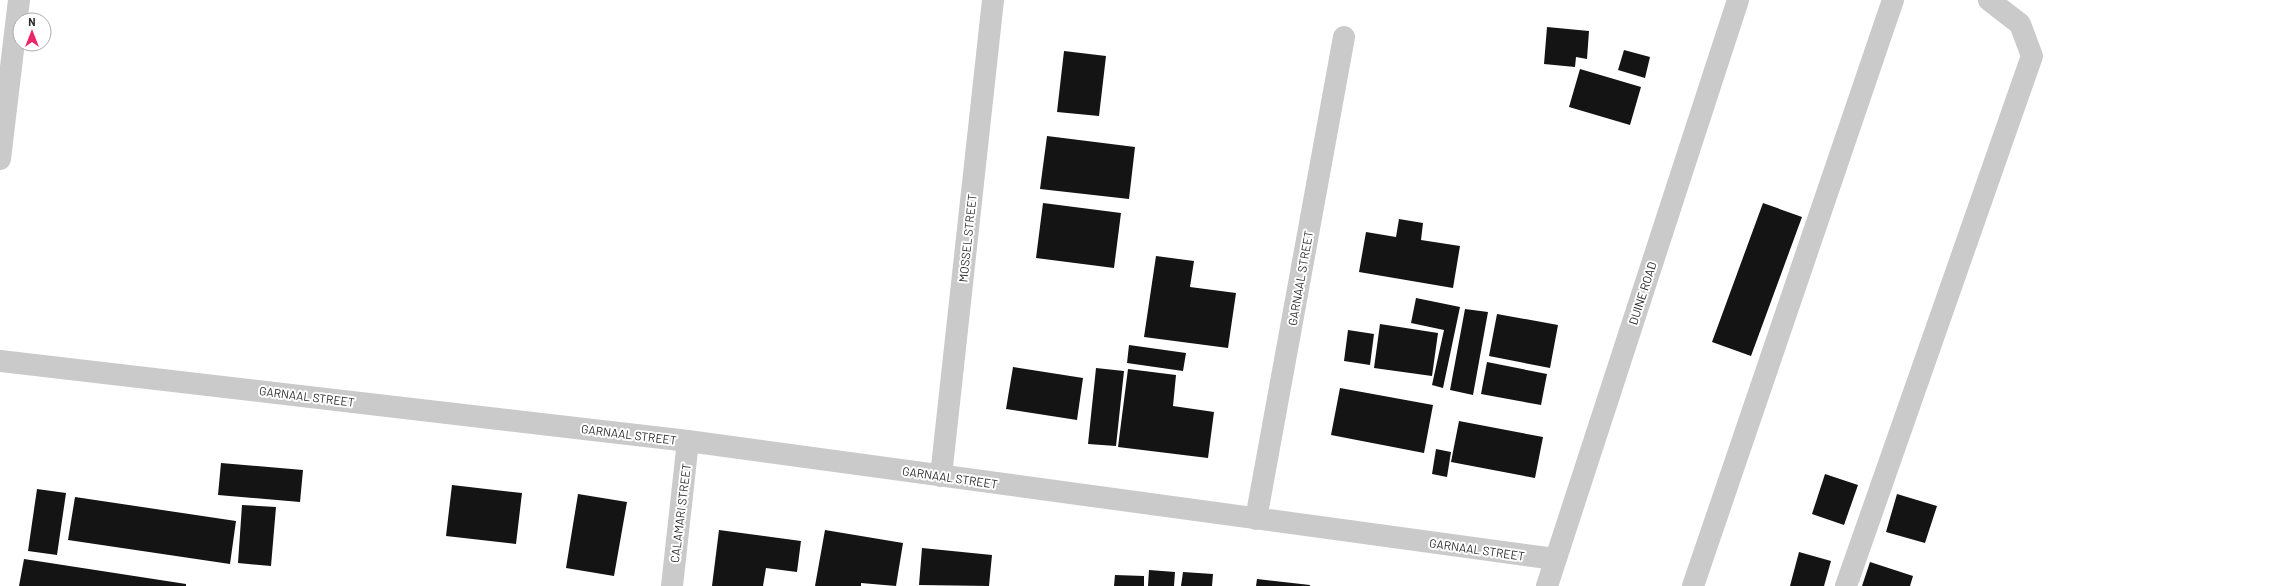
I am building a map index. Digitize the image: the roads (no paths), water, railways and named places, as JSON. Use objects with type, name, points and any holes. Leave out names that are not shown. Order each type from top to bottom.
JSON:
[{"type":"street","points":[[0,159],[6,76],[19,0]]},
{"type":"street","name":"MOSSEL STREET","points":[[941,476],[993,0]]},
{"type":"street","name":"DUINE ROAD","points":[[1546,586],[1738,0]]},
{"type":"street","points":[[1693,586],[1893,0]]},
{"type":"street","points":[[1846,586],[2032,56],[2020,24],[1989,0]]},
{"type":"street","name":"GARNAAL STREET","points":[[1256,519],[1344,37]]},
{"type":"street","name":"GARNAAL STREET","points":[[0,360],[688,441],[1556,559]]},
{"type":"street","name":"CALAMARI STREET","points":[[672,586],[688,441]]}]
